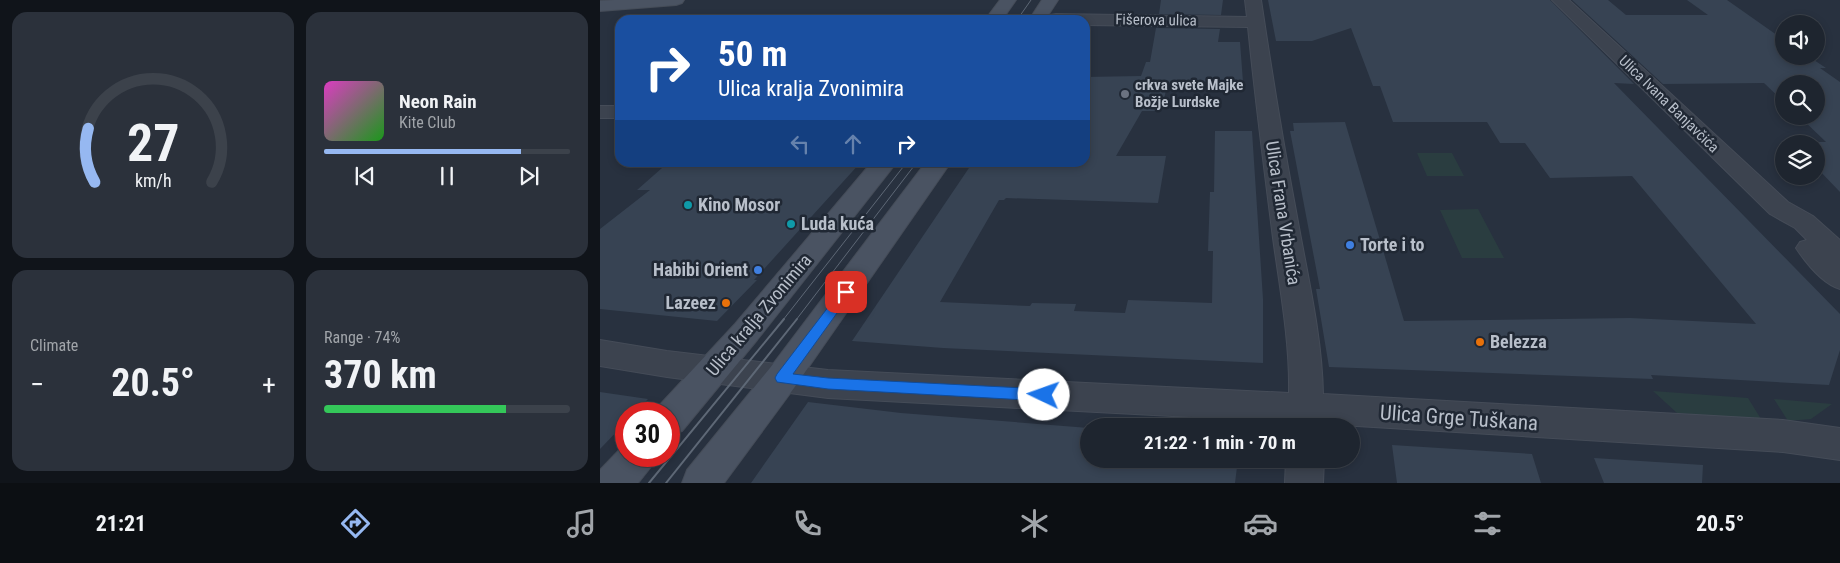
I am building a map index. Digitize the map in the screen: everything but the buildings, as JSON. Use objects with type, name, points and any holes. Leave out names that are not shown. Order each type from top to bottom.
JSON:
[{"type":"main road","points":[[600,6],[676,0]]},
{"type":"main road","points":[[996,15],[1008,0]]},
{"type":"main road","points":[[1040,15],[1050,0]]},
{"type":"main road","name":"Ulica kralja Zvonimira","points":[[680,408],[881,167]]},
{"type":"main road","points":[[701,483],[782,378],[935,167]]},
{"type":"main road","points":[[614,483],[628,467]]},
{"type":"street","name":"Ulica Ivana Banjavčića","points":[[1560,0],[1779,208],[1804,222],[1840,255]]},
{"type":"street","name":"Fišerova ulica","points":[[1090,17],[1254,11]]},
{"type":"street","name":"Ulica Frana Vrbanića","points":[[1254,11],[1269,125],[1294,276],[1306,374],[1306,417]]},
{"type":"street","points":[[600,112],[615,112]]},
{"type":"street","name":"Ulica Ivana Banjavčića","points":[[1779,208],[1784,222],[1840,278]]},
{"type":"street","name":"Ulica Grge Tuškana","points":[[600,353],[713,370],[828,384],[1306,417],[1783,436],[1840,444]]},
{"type":"street","points":[[1304,483],[1305,468]]},
{"type":"shaded area","points":[[1417,153],[1452,153],[1464,176],[1427,176]]},
{"type":"shaded area","points":[[1478,209],[1504,258],[1462,258],[1440,210]]},
{"type":"shaded area","points":[[1653,391],[1748,398],[1761,419],[1677,413]]},
{"type":"shaded area","points":[[1774,399],[1832,404],[1811,419],[1788,421]]},
{"type":"tram line","points":[[1020,15],[1031,0]]},
{"type":"tram line","points":[[783,320],[903,167]]},
{"type":"tram line","points":[[796,320],[913,167]]},
{"type":"tram line","points":[[649,483],[784,319]]},
{"type":"tram line","points":[[666,483],[797,319]]},
{"type":"place","name":"crkva svete Majke Božje Lurdske","points":[[1125,94]]},
{"type":"place","name":"Kino Mosor","points":[[688,205]]},
{"type":"place","name":"Luda kuća","points":[[791,224]]},
{"type":"place","name":"Torte i to","points":[[1350,245]]},
{"type":"place","name":"Habibi Orient","points":[[758,270]]},
{"type":"place","name":"Lazeez","points":[[726,303]]},
{"type":"place","name":"Belezza","points":[[1480,342]]},
{"type":"route","points":[[846,292],[782,378],[828,384],[1044,395]]}]
